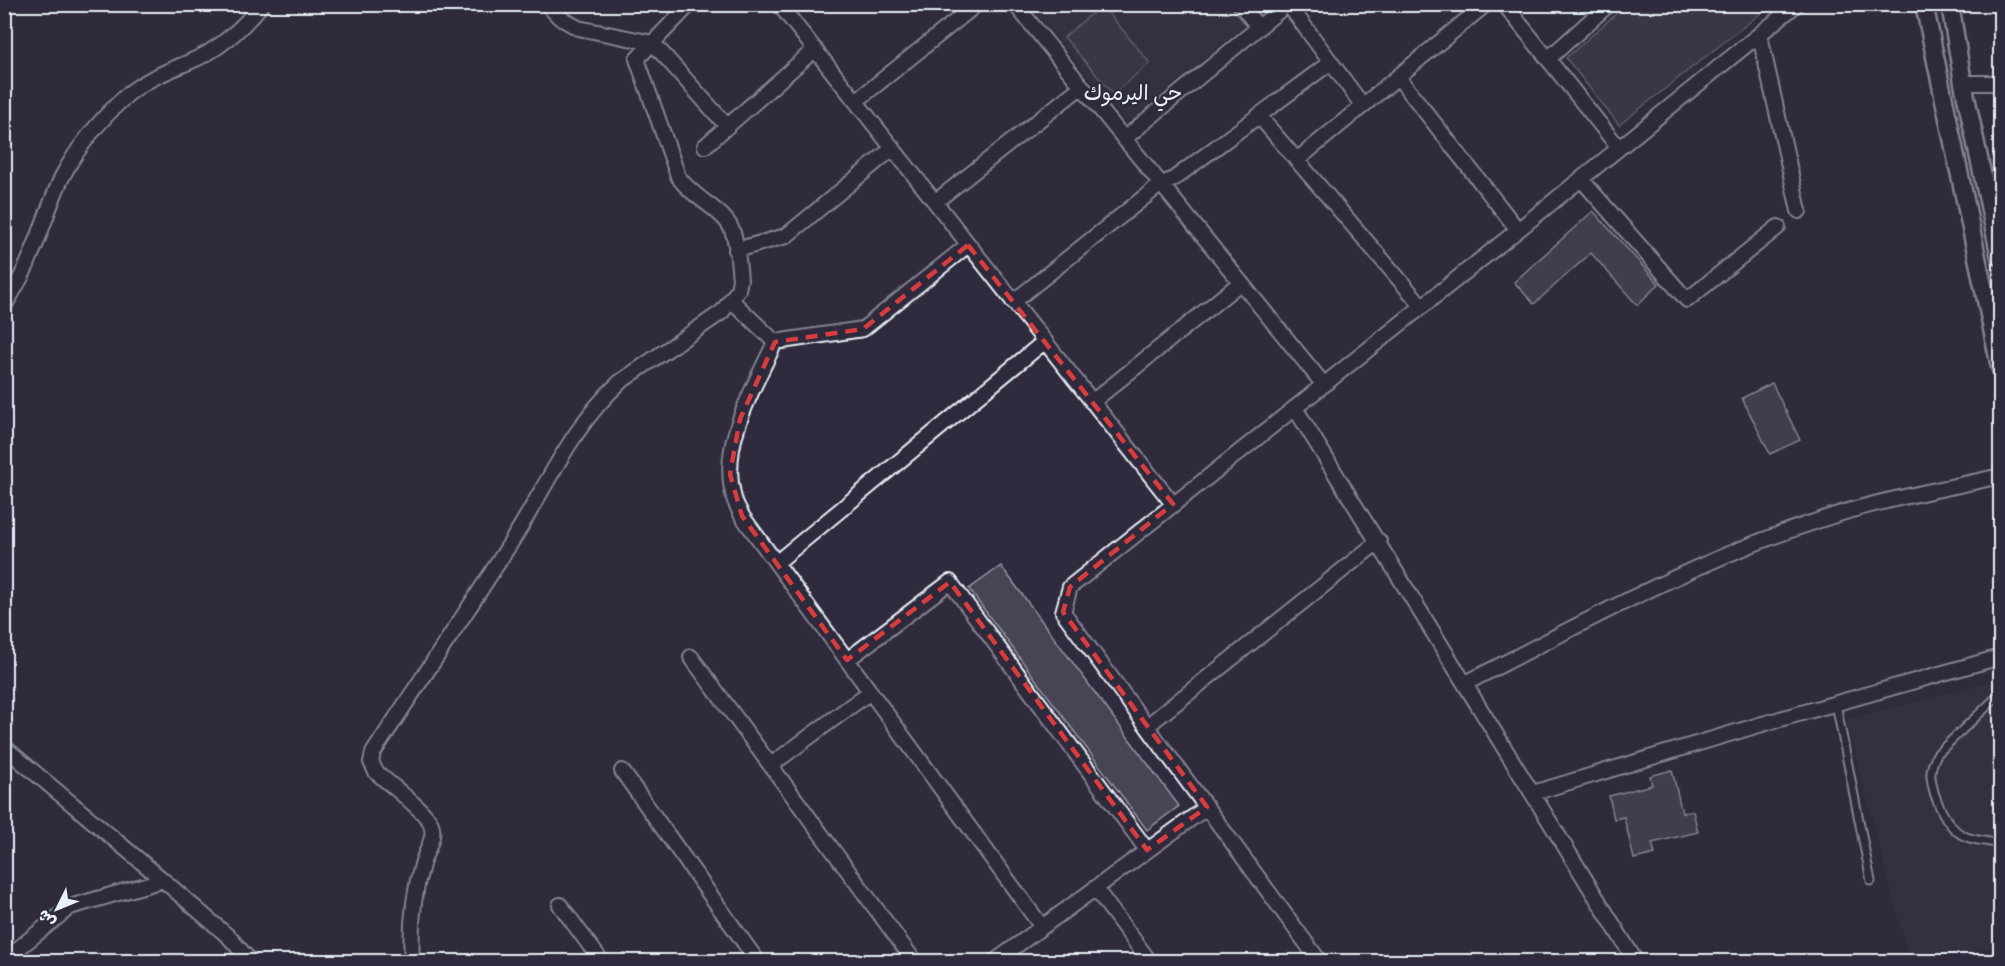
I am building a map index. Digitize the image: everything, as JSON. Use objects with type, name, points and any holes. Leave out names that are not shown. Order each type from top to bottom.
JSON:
[{"type":"street","points":[[4,306],[32,255],[52,199],[63,176],[76,153],[92,133],[129,94],[163,73],[215,49],[242,27],[262,4]]},
{"type":"street","points":[[547,4],[559,17],[578,28],[653,42],[727,126]]},
{"type":"street","points":[[412,962],[414,900],[432,837],[432,826],[426,816],[376,772],[371,762],[373,753],[516,535],[570,442],[588,416],[620,382],[680,339],[716,317],[731,300],[741,282],[730,225],[689,189],[678,176],[637,58],[690,4]]},
{"type":"street","points":[[779,4],[1173,504]]},
{"type":"street","points":[[856,101],[977,4]]},
{"type":"street","points":[[1016,4],[1324,385]]},
{"type":"street","points":[[1240,4],[1259,28]]},
{"type":"street","points":[[1124,139],[1287,4],[1363,106]]},
{"type":"street","points":[[1297,160],[1486,4]]},
{"type":"street","points":[[1504,4],[1619,148]]},
{"type":"street","points":[[1548,59],[1609,4]]},
{"type":"street","points":[[1320,962],[1064,612],[1070,587],[1760,36],[1797,4]]},
{"type":"street","points":[[1924,4],[2001,367]]},
{"type":"street","points":[[1950,4],[1963,83],[2001,257]]},
{"type":"street","points":[[1760,36],[1799,211]]},
{"type":"street","points":[[705,146],[814,49]]},
{"type":"street","points":[[1013,302],[1161,184],[1172,180],[1331,62]]},
{"type":"street","points":[[1398,77],[1518,230]]},
{"type":"street","points":[[1963,83],[2001,83]]},
{"type":"street","points":[[935,202],[1082,86]]},
{"type":"street","points":[[1259,116],[1422,306]]},
{"type":"street","points":[[736,250],[786,236],[893,148]]},
{"type":"street","points":[[1581,178],[1687,300],[1778,227]]},
{"type":"street","points":[[775,342],[863,329],[968,245]]},
{"type":"street","points":[[1092,402],[1240,283]]},
{"type":"street","points":[[731,300],[775,342]]},
{"type":"street","points":[[776,563],[1045,341]]},
{"type":"street","points":[[775,342],[740,419],[733,444],[730,474],[733,496],[742,516],[1042,927]]},
{"type":"street","points":[[1295,408],[1636,962]]},
{"type":"street","points":[[1466,683],[1656,586],[1770,537],[1864,507],[2001,476]]},
{"type":"street","points":[[1147,726],[1378,541]]},
{"type":"street","points":[[847,660],[950,582],[1147,850]]},
{"type":"street","points":[[691,657],[915,962]]},
{"type":"street","points":[[1533,793],[1836,703],[2001,657]]},
{"type":"street","points":[[771,765],[870,692]]},
{"type":"street","points":[[4,747],[164,880],[229,937],[251,962]]},
{"type":"street","points":[[622,771],[758,962]]},
{"type":"street","points":[[994,962],[1207,807]]},
{"type":"street","points":[[4,960],[70,908],[164,880]]},
{"type":"street","points":[[1095,888],[1149,962]]},
{"type":"street","points":[[560,905],[602,962]]},
{"type":"lane","points":[[2001,694],[1936,754],[1931,778],[1942,814],[1952,827],[1965,837],[2001,844]]},
{"type":"lane","points":[[1836,703],[1871,881]]},
{"type":"highlighted area","points":[[968,245],[1173,504],[1070,587],[1063,612],[1207,807],[1147,850],[950,582],[847,660],[742,516],[730,474],[740,419],[775,342],[863,329]]},
{"type":"shaded area","points":[[1029,5],[1230,5],[1246,25],[1127,122]]},
{"type":"shaded area","points":[[1102,5],[1150,63],[1113,94],[1064,37]]},
{"type":"shaded area","points":[[1626,5],[1771,5],[1619,125],[1566,58]]},
{"type":"shaded area","points":[[1001,566],[1179,806],[1147,830],[969,589]]},
{"type":"shaded area","points":[[2000,679],[2000,945],[1936,961],[1910,961],[1846,720]]},
{"type":"building","points":[[1593,211],[1659,284],[1637,305],[1591,253],[1534,304],[1514,282]]},
{"type":"building","points":[[1772,383],[1800,440],[1770,454],[1742,398]]},
{"type":"building","points":[[1672,770],[1682,813],[1693,811],[1698,832],[1652,843],[1655,854],[1634,859],[1624,817],[1614,819],[1609,796],[1652,785],[1650,776]]},
{"type":"district","name":"حي اليرموك","points":[[1133,96]]}]
